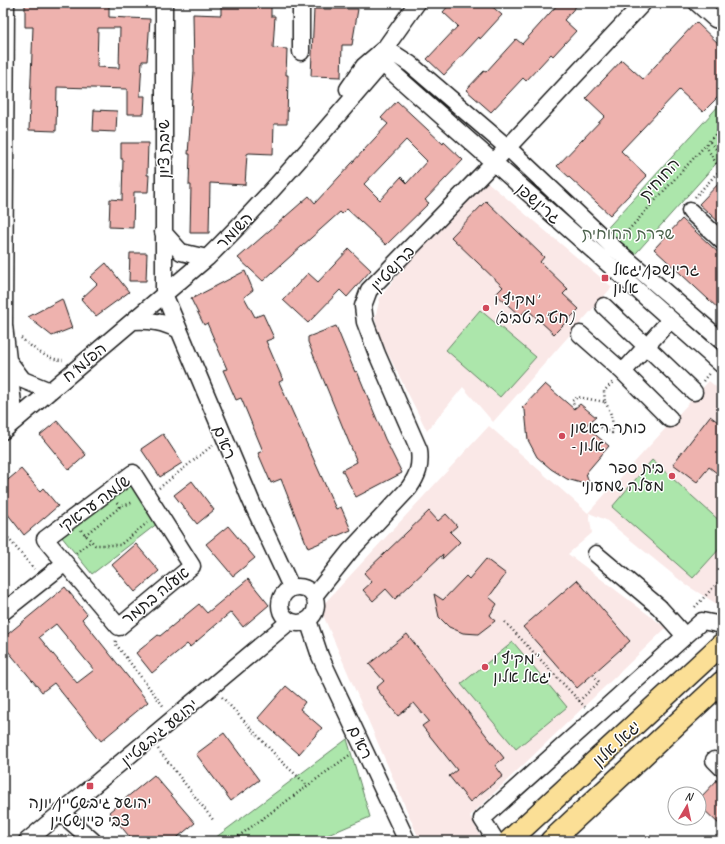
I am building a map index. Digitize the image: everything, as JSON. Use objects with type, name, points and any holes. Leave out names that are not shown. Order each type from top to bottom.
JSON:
[{"type":"main road","name":"יגאל אלון","points":[[509,841],[722,644]]},
{"type":"main road","name":"יגאל אלון","points":[[551,841],[722,682]]},
{"type":"street","points":[[6,3],[4,325],[9,426]]},
{"type":"street","name":"שיבת ציון","points":[[164,3],[164,294]]},
{"type":"street","points":[[301,3],[301,52]]},
{"type":"street","name":"השומר","points":[[164,294],[207,258],[299,160],[364,66],[380,56],[417,3]]},
{"type":"street","name":"ברנשטיין","points":[[314,596],[350,552],[409,488],[417,476],[421,462],[419,450],[377,354],[365,322],[363,306],[369,290],[494,163],[643,3]]},
{"type":"street","points":[[697,3],[715,20],[722,21]]},
{"type":"street","name":"גרינשפן","points":[[380,56],[410,64],[508,148],[613,247],[722,341]]},
{"type":"street","name":"גרינשפן","points":[[380,56],[494,163],[722,365]]},
{"type":"street","points":[[690,211],[722,241]]},
{"type":"street","points":[[163,232],[181,252],[207,258]]},
{"type":"street","name":"הפלמ\"ח","points":[[9,426],[164,294]]},
{"type":"street","name":"רא\"ם","points":[[164,294],[223,437],[291,588]]},
{"type":"street","points":[[604,306],[694,392]]},
{"type":"street","points":[[133,321],[148,320],[164,322],[179,330]]},
{"type":"street","points":[[623,372],[670,320]]},
{"type":"street","points":[[580,334],[623,372],[670,419]]},
{"type":"street","points":[[6,357],[23,380],[50,391]]},
{"type":"street","name":"שלמה עראקי","points":[[64,563],[44,539],[133,472],[148,496]]},
{"type":"street","name":"אעלה בתמר","points":[[64,563],[119,627],[192,566],[148,496]]},
{"type":"street","points":[[596,554],[658,606],[680,631]]},
{"type":"street","points":[[3,612],[64,563]]},
{"type":"street","points":[[296,586],[306,589],[314,596],[316,607],[312,617],[308,620],[302,623],[290,621],[281,613],[279,601],[286,590],[296,586]]},
{"type":"street","name":"רא\"ם","points":[[308,620],[320,656],[407,841]]},
{"type":"street","name":"יהושע גיבשטיין","points":[[27,841],[214,687],[290,621]]},
{"type":"street","points":[[496,841],[482,819],[595,717],[680,631],[702,621],[722,625]]},
{"type":"street","points":[[61,814],[93,841]]},
{"type":"path","name":"החוחית","points":[[613,247],[710,142],[722,127]]},
{"type":"path","points":[[710,142],[722,156]]},
{"type":"path","points":[[690,211],[691,201],[720,170],[706,146]]},
{"type":"path","points":[[4,325],[35,350],[54,360],[85,361]]},
{"type":"path","points":[[590,422],[612,433],[613,425],[611,413],[605,402],[604,391],[623,372]]},
{"type":"path","points":[[575,408],[572,401],[578,397],[605,402]]},
{"type":"path","name":"שלמה עראקי","points":[[148,496],[223,437]]},
{"type":"path","points":[[108,491],[120,507]]},
{"type":"path","points":[[85,535],[120,507],[148,496]]},
{"type":"path","points":[[72,518],[85,535],[96,545],[120,545],[159,514]]},
{"type":"path","points":[[3,532],[43,580]]},
{"type":"path","points":[[64,563],[91,541]]},
{"type":"path","points":[[680,631],[703,600],[722,578]]},
{"type":"path","points":[[505,622],[595,717]]},
{"type":"path","points":[[119,627],[115,643],[174,719]]},
{"type":"path","points":[[579,701],[599,682],[593,674]]},
{"type":"path","points":[[214,687],[281,761],[308,786]]},
{"type":"path","points":[[232,841],[363,745]]},
{"type":"path","points":[[162,754],[214,821]]},
{"type":"shaded area","name":"מקיף ו' (חט\"ב טביב)","points":[[485,180],[612,287],[493,422],[463,387],[427,431],[380,338],[375,318],[380,298],[402,269]]},
{"type":"shaded area","name":"מקיף ו' יגאל אלון","points":[[709,381],[722,392],[722,607],[686,585],[606,520],[589,513],[592,533],[568,554],[666,628],[470,816],[483,841],[420,841],[320,608],[489,426],[588,513]]},
{"type":"green space","name":"שדרת החוחית","points":[[722,102],[722,157],[629,261],[601,235]]},
{"type":"green space","points":[[480,310],[536,357],[500,397],[446,350]]},
{"type":"green space","points":[[652,460],[722,523],[722,546],[693,578],[612,507]]},
{"type":"green space","points":[[132,484],[158,523],[92,574],[61,536]]},
{"type":"green space","points":[[513,642],[567,707],[516,749],[461,684]]},
{"type":"green space","points":[[347,739],[370,817],[314,841],[211,841]]},
{"type":"building","points":[[25,3],[109,3],[109,17],[150,19],[147,61],[142,61],[140,96],[145,96],[144,114],[127,114],[127,89],[57,87],[56,131],[29,130],[33,27],[25,27]],"holes":[[[98,28],[120,28],[119,68],[97,67]]]},
{"type":"building","points":[[221,3],[271,3],[271,16],[275,16],[273,48],[287,49],[287,124],[274,124],[273,154],[247,154],[245,185],[210,183],[209,233],[190,233],[191,185],[189,185],[190,154],[188,154],[194,71],[193,14],[221,15]]},
{"type":"building","points":[[451,3],[488,3],[502,15],[480,39],[479,37],[444,75],[427,59],[458,26],[443,12]]},
{"type":"building","points":[[559,3],[579,3],[564,20],[576,31],[553,56],[551,54],[526,81],[523,78],[491,112],[466,90],[484,71],[486,72],[516,39],[522,44]]},
{"type":"building","points":[[314,9],[358,9],[352,45],[342,45],[341,77],[311,76]]},
{"type":"building","points":[[696,22],[722,47],[722,93],[703,112],[679,90],[621,151],[647,176],[610,215],[557,166],[605,116],[586,98],[622,60],[643,79]]},
{"type":"building","points":[[397,101],[443,144],[444,142],[463,160],[425,200],[429,203],[386,245],[347,209],[342,214],[340,212],[263,281],[238,258],[309,196],[315,203],[388,124],[381,118]],"holes":[[[406,140],[427,161],[407,183],[401,177],[380,200],[364,184]]]},
{"type":"building","points":[[94,110],[117,111],[116,132],[93,131]]},
{"type":"building","points":[[121,143],[148,143],[148,192],[134,192],[133,228],[109,227],[110,199],[122,200],[123,159],[121,159]]},
{"type":"building","points":[[722,180],[722,225],[699,204]]},
{"type":"building","points":[[486,201],[544,257],[540,262],[568,289],[563,294],[579,309],[554,334],[527,309],[520,316],[496,294],[503,287],[451,237]]},
{"type":"building","points":[[682,219],[722,256],[722,312],[654,249]]},
{"type":"building","points":[[349,249],[371,270],[347,297],[340,290],[308,323],[283,300],[308,273],[318,282]]},
{"type":"building","points":[[130,253],[147,253],[146,281],[129,281]]},
{"type":"building","points":[[106,263],[129,292],[96,316],[81,299],[97,284],[90,277]]},
{"type":"building","points":[[245,271],[253,290],[244,297],[255,317],[263,314],[274,338],[266,341],[283,380],[279,382],[336,509],[341,507],[351,530],[308,548],[281,479],[271,483],[258,453],[263,451],[241,398],[236,400],[223,370],[227,369],[207,323],[204,325],[191,299]]},
{"type":"building","points":[[62,299],[72,328],[52,336],[28,317]]},
{"type":"building","points":[[336,326],[355,372],[357,371],[385,439],[402,473],[356,497],[342,470],[357,462],[308,342],[308,337]]},
{"type":"building","name":"כותר ראשון - אלון","points":[[545,384],[574,409],[580,404],[596,417],[585,426],[609,446],[586,473],[589,483],[581,483],[567,479],[551,469],[537,457],[528,440],[525,410],[522,408]]},
{"type":"building","points":[[710,416],[722,425],[722,477],[709,467],[697,482],[673,464]]},
{"type":"building","points":[[57,421],[86,455],[69,470],[40,435]]},
{"type":"building","points":[[163,434],[182,463],[160,477],[141,449]]},
{"type":"building","points":[[21,469],[40,491],[43,488],[58,506],[24,535],[3,508],[3,484]]},
{"type":"building","points":[[192,481],[214,510],[197,524],[174,495]]},
{"type":"building","points":[[429,511],[438,521],[446,514],[457,526],[450,532],[460,542],[442,559],[443,554],[395,599],[386,589],[373,601],[363,590],[372,582],[364,573]]},
{"type":"building","points":[[228,526],[255,558],[233,576],[206,544]]},
{"type":"building","points":[[136,544],[159,571],[135,592],[112,565]]},
{"type":"building","points":[[486,559],[506,574],[489,597],[497,604],[490,615],[495,621],[478,634],[463,633],[449,627],[439,617],[434,594],[443,600],[466,576],[469,579]]},
{"type":"building","points":[[248,579],[269,605],[243,627],[231,612],[190,647],[187,644],[152,673],[136,653],[158,635],[160,636],[199,604],[207,613]]},
{"type":"building","points":[[577,580],[630,641],[577,688],[523,627]]},
{"type":"building","points":[[65,587],[87,614],[82,619],[148,702],[101,741],[54,683],[42,692],[3,645],[3,638]],"holes":[[[56,624],[94,670],[77,683],[39,637]]]},
{"type":"building","points":[[407,634],[504,758],[495,765],[503,776],[470,802],[449,776],[457,770],[422,726],[429,721],[414,703],[398,716],[376,688],[384,681],[369,664]]},
{"type":"building","points":[[286,686],[305,702],[300,709],[322,728],[299,754],[258,718]]},
{"type":"building","points":[[224,733],[259,780],[231,801],[196,754]]},
{"type":"building","points":[[154,775],[195,823],[173,841],[133,841],[109,812]]},
{"type":"building","points":[[720,777],[722,777],[722,827],[707,813],[707,791]]},
{"type":"place","name":"גרינשפן/יגאל אלון","points":[[605,278]]},
{"type":"place","name":"מקיף ו' (חט\"ב טביב)","points":[[486,308]]},
{"type":"place","name":"כותר ראשון - אלון","points":[[562,436]]},
{"type":"place","name":"בית ספר מעלה שמעוני","points":[[672,476]]},
{"type":"place","name":"מקיף ו' יגאל אלון","points":[[485,667]]},
{"type":"place","name":"יהושע גיבשטיין/יונה צבי פיינשטיין","points":[[90,786]]}]
